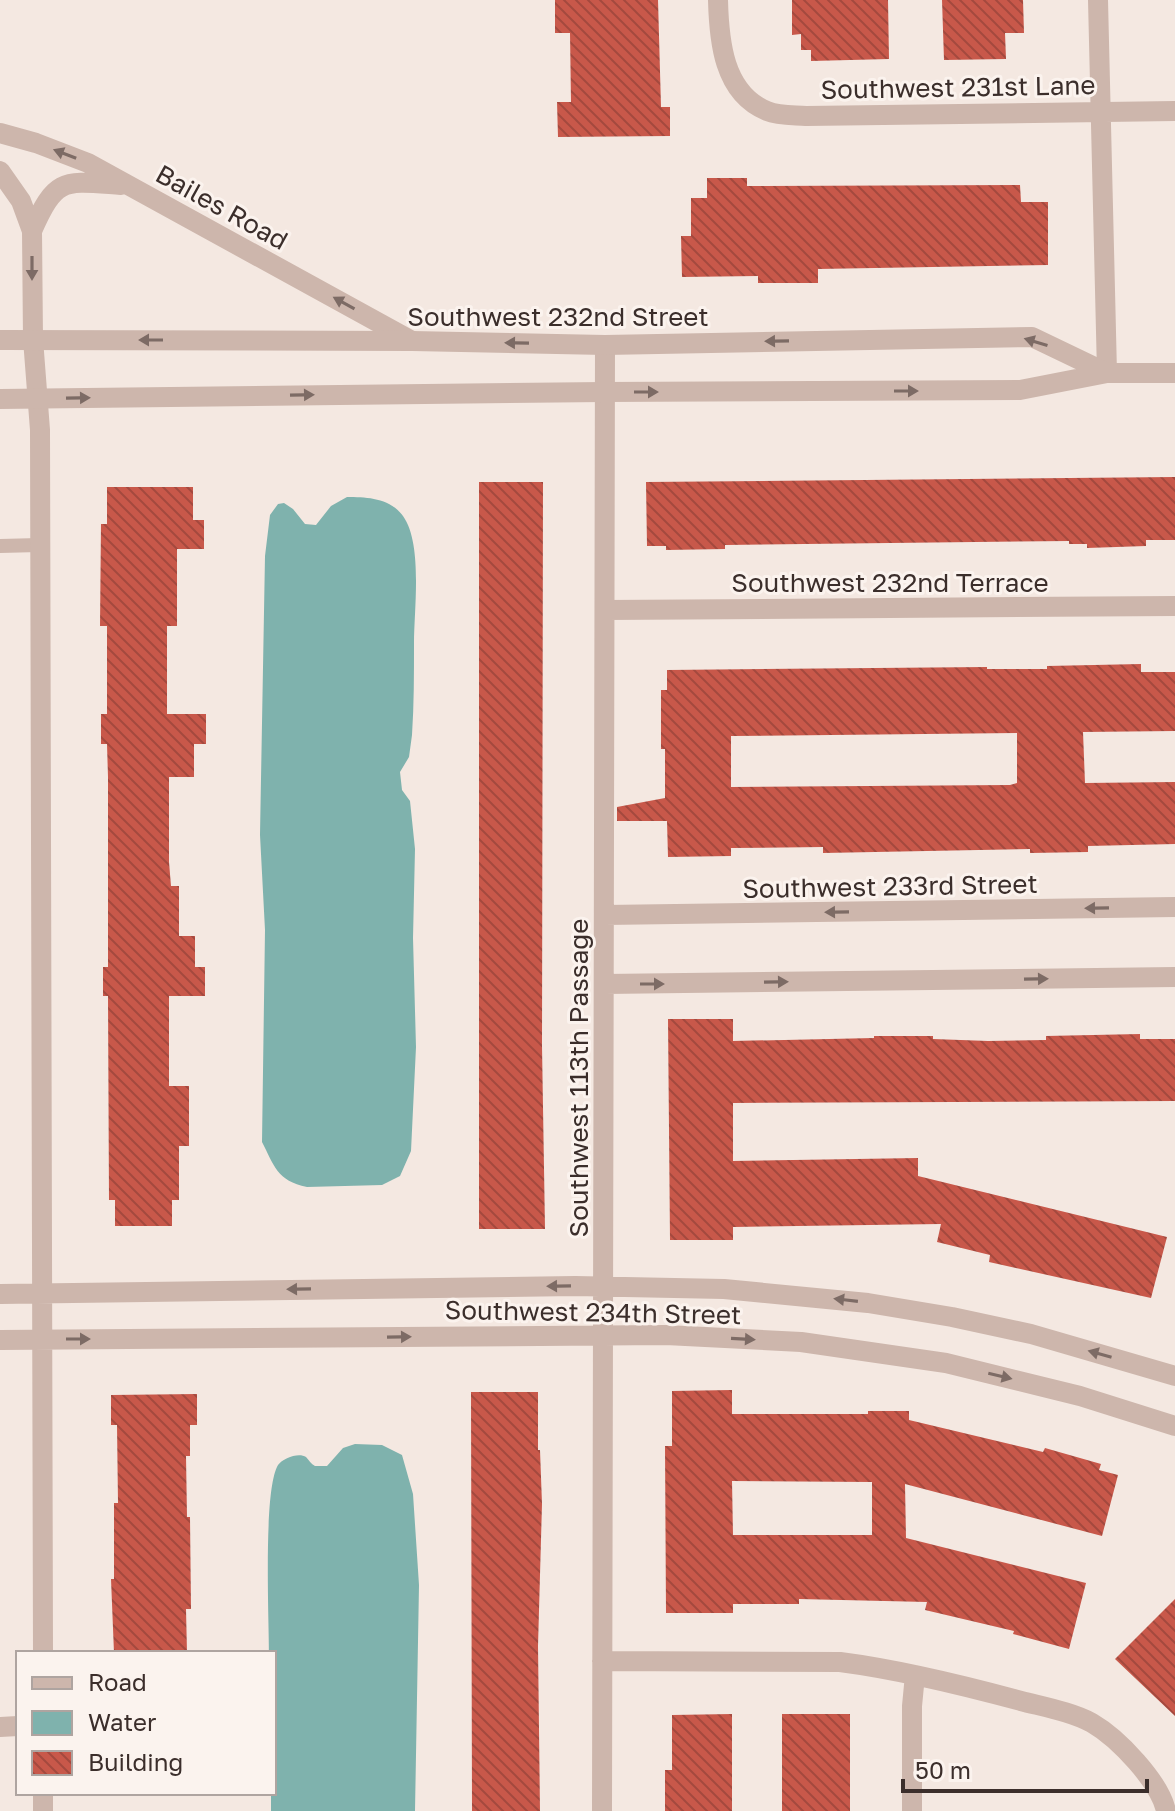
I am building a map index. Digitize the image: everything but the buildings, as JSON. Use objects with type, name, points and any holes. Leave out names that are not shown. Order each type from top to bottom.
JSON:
[{"type":"street","name":"Southwest 231st Lane","points":[[718,0],[720,44],[727,67],[747,97],[767,111],[806,116],[1175,111]]},
{"type":"street","points":[[1098,0],[1107,373]]},
{"type":"street","name":"Bailes Road","points":[[0,133],[88,163],[412,341]]},
{"type":"street","points":[[0,171],[21,201],[32,231],[33,339],[39,399],[43,1651]]},
{"type":"street","points":[[32,231],[46,199],[65,185],[78,182],[129,185]]},
{"type":"street","name":"Southwest 232nd Street","points":[[0,340],[412,341],[605,345],[1032,337],[1107,373]]},
{"type":"street","name":"Southwest 113th Passage","points":[[602,1811],[605,345]]},
{"type":"street","name":"Southwest 232nd Street","points":[[0,399],[1020,390],[1107,373],[1175,373]]},
{"type":"street","name":"Southwest 232nd Terrace","points":[[606,610],[1175,606]]},
{"type":"street","name":"Southwest 233rd Street","points":[[605,915],[1175,907]]},
{"type":"street","points":[[605,984],[1175,977]]},
{"type":"street","name":"Southwest 234th Street","points":[[0,1294],[604,1286],[724,1289],[868,1303],[1031,1334],[1175,1376]]},
{"type":"street","name":"Southwest 234th Street","points":[[0,1340],[666,1335],[801,1342],[946,1363],[1080,1396],[1175,1426]]},
{"type":"street","points":[[602,1661],[840,1662],[915,1675],[1035,1704],[1092,1723],[1140,1766],[1164,1803]]},
{"type":"street","points":[[912,1811],[915,1675]]},
{"type":"lane","points":[[0,546],[39,545]]},
{"type":"water","points":[[347,497],[378,500],[398,510],[409,528],[415,560],[412,735],[409,757],[400,772],[402,790],[410,801],[415,849],[413,938],[416,1047],[411,1151],[400,1176],[382,1185],[307,1187],[283,1176],[262,1142],[265,930],[260,835],[265,556],[270,515],[278,504],[284,503],[293,509],[305,524],[316,525],[331,506]]},
{"type":"water","points":[[355,1444],[382,1445],[402,1455],[413,1494],[419,1585],[415,1811],[271,1811],[271,1795],[276,1795],[276,1651],[269,1651],[268,1555],[273,1479],[280,1462],[287,1458],[303,1456],[315,1466],[327,1466],[343,1448]]}]
